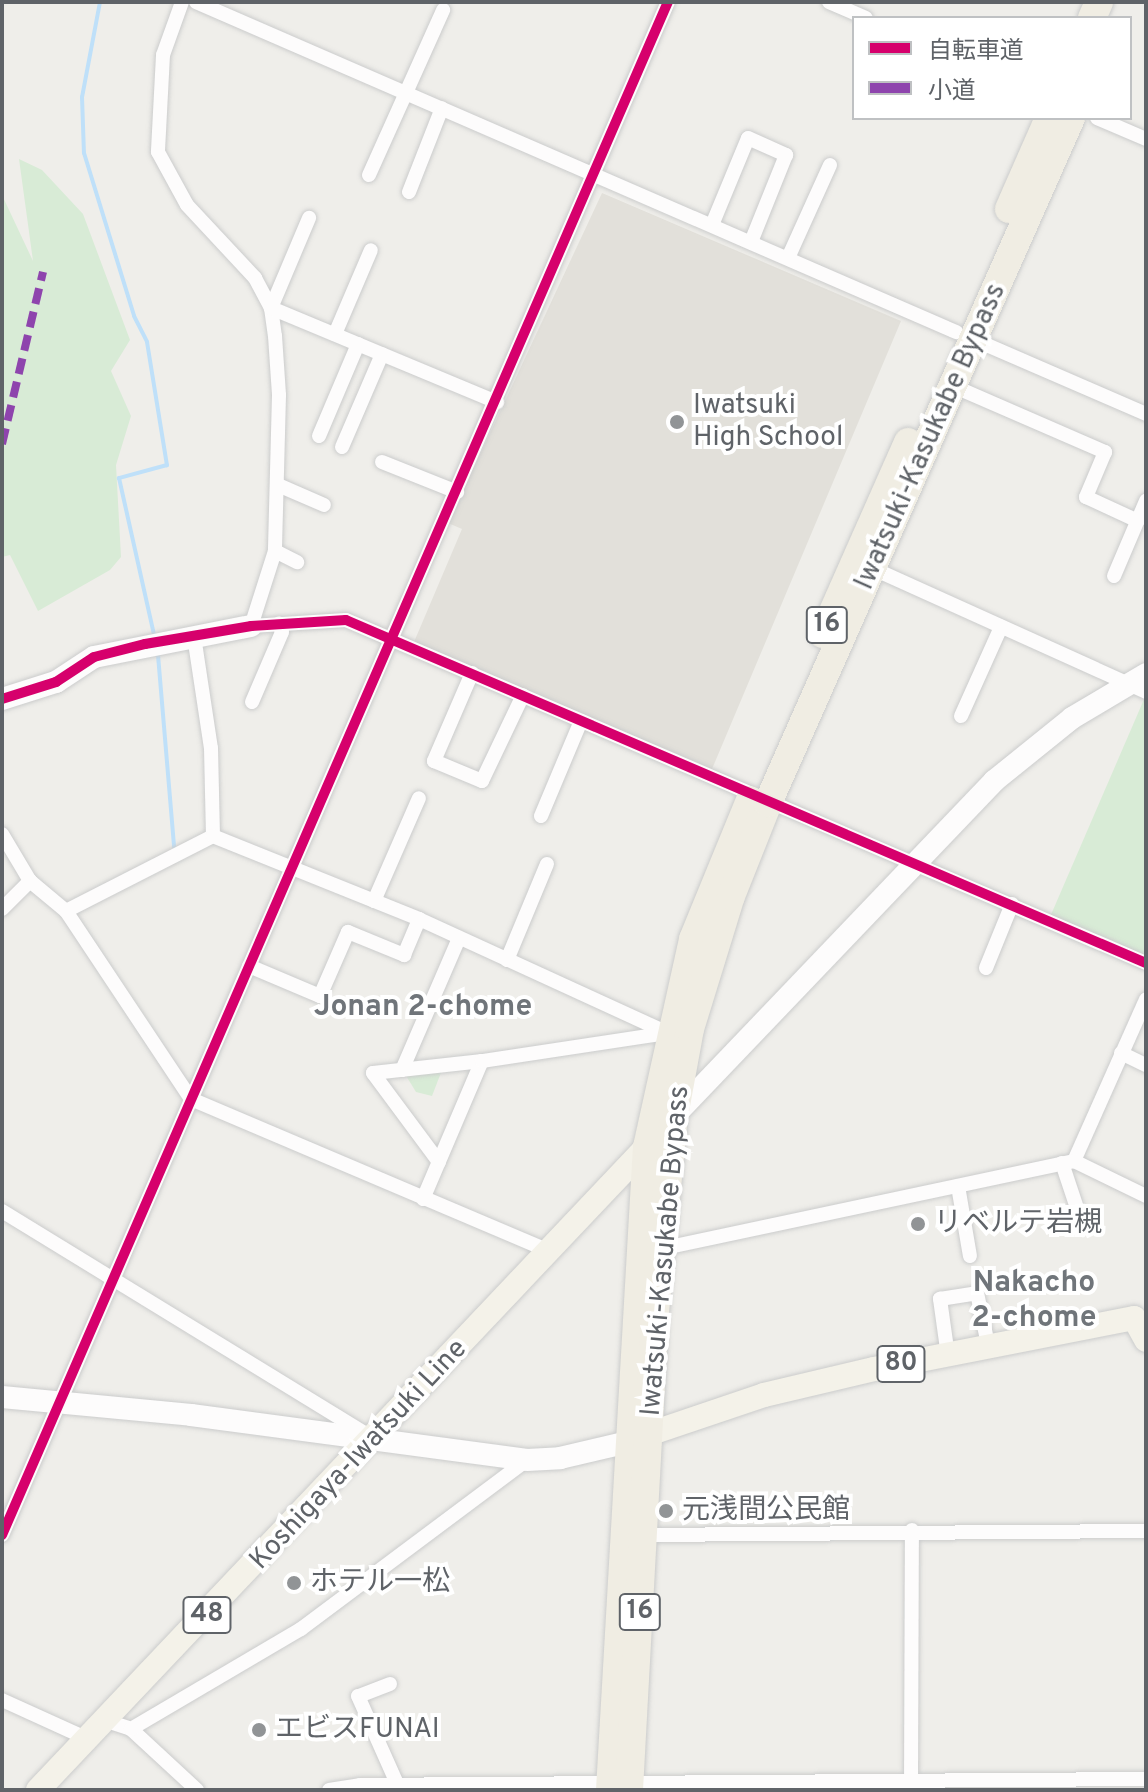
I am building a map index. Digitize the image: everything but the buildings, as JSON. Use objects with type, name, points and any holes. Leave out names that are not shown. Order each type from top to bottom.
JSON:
[{"type":"highway","name":"Iwatsuki-Kasukabe Bypass","points":[[620,1786],[638,1437],[647,1147],[668,1033],[693,939],[874,569],[953,386],[965,335],[1048,120]]},
{"type":"highway","name":"Iwatsuki-Kasukabe Bypass","points":[[620,1786],[644,1535],[638,1437],[674,1116],[690,1029],[760,800],[965,335],[1070,120]]},
{"type":"main road","points":[[2,699],[56,682],[94,657],[251,626]]},
{"type":"main road","points":[[674,1116],[914,864],[1029,749],[1136,688],[1146,674]]},
{"type":"main road","name":"Koshigaya-Iwatsuki Line","points":[[38,1790],[375,1439],[674,1116]]},
{"type":"main road","name":"80","points":[[638,1437],[764,1395],[948,1356],[1142,1323]]},
{"type":"main road","points":[[2,1397],[59,1401],[527,1460],[560,1458],[638,1437]]},
{"type":"street","points":[[182,2],[163,55],[158,152],[187,205],[255,278],[271,308],[279,395],[275,551],[251,626],[346,620],[392,637],[760,800],[1146,963]]},
{"type":"street","points":[[196,2],[1146,414]]},
{"type":"street","points":[[2,1535],[497,402],[592,173],[668,2]]},
{"type":"street","points":[[829,2],[861,16]]},
{"type":"street","points":[[369,175],[443,10]]},
{"type":"street","points":[[409,192],[442,108]]},
{"type":"street","points":[[1102,120],[1146,139]]},
{"type":"street","points":[[712,225],[748,138],[786,155],[751,242]]},
{"type":"street","points":[[788,258],[830,165]]},
{"type":"street","points":[[271,308],[309,218]]},
{"type":"street","points":[[335,334],[371,250]]},
{"type":"street","points":[[271,308],[497,402]]},
{"type":"street","points":[[319,436],[358,344]]},
{"type":"street","points":[[342,447],[382,354]]},
{"type":"street","points":[[953,386],[1105,452],[1086,497],[1138,521]]},
{"type":"street","points":[[382,462],[457,492]]},
{"type":"street","points":[[278,485],[324,505]]},
{"type":"street","points":[[1114,576],[1146,501]]},
{"type":"street","points":[[275,551],[297,562]]},
{"type":"street","points":[[874,569],[1136,688]]},
{"type":"street","points":[[252,702],[282,632],[279,623]]},
{"type":"street","points":[[961,716],[1001,627]]},
{"type":"street","points":[[194,636],[211,748],[213,836]]},
{"type":"street","points":[[472,673],[434,761],[482,781],[523,695]]},
{"type":"street","points":[[541,816],[581,721]]},
{"type":"street","points":[[374,901],[419,798]]},
{"type":"street","points":[[2,834],[30,881],[66,911],[191,1099],[549,1251]]},
{"type":"street","points":[[66,911],[213,836],[419,919],[668,1033]]},
{"type":"street","points":[[507,960],[547,864]]},
{"type":"street","points":[[2,909],[30,881]]},
{"type":"street","points":[[986,968],[1012,904]]},
{"type":"street","points":[[249,966],[320,996],[348,932],[404,955],[419,919]]},
{"type":"street","points":[[402,1070],[459,938]]},
{"type":"street","points":[[1082,1223],[1068,1162],[1146,999]]},
{"type":"street","points":[[439,1162],[373,1073],[482,1061],[668,1033]]},
{"type":"street","points":[[1121,1053],[1146,1065]]},
{"type":"street","points":[[423,1199],[482,1061]]},
{"type":"street","points":[[660,1249],[1068,1162],[1146,1196]]},
{"type":"street","points":[[958,1186],[970,1256]]},
{"type":"street","points":[[2,1211],[375,1439]]},
{"type":"street","points":[[948,1356],[940,1299],[977,1293],[989,1349]]},
{"type":"street","points":[[131,1729],[301,1629],[527,1460]]},
{"type":"street","points":[[911,1784],[912,1530]]},
{"type":"street","points":[[644,1535],[912,1530],[1146,1531]]},
{"type":"street","points":[[390,1684],[358,1696],[398,1786]]},
{"type":"street","points":[[2,1700],[88,1739]]},
{"type":"street","points":[[107,1721],[131,1729],[197,1790]]},
{"type":"street","points":[[329,1790],[398,1786],[911,1784],[1146,1779]]},
{"type":"shaded area","name":"Iwatsuki High School","points":[[602,193],[901,321],[712,769],[414,642],[462,529],[448,523]]},
{"type":"green space","points":[[19,159],[42,170],[83,214],[130,340],[111,371],[131,416],[116,465],[121,557],[110,570],[38,611],[10,555],[2,557],[2,195],[33,261]]},
{"type":"green space","points":[[1146,697],[1146,958],[1050,917]]},
{"type":"green space","points":[[442,1070],[432,1096],[416,1092],[405,1074]]},
{"type":"waterway","points":[[100,2],[82,97],[84,153],[134,316],[147,342],[167,465],[119,478],[154,634]]},
{"type":"waterway","points":[[158,655],[174,847]]},
{"type":"marked path","points":[[2,444],[43,272]]},
{"type":"cycle path","points":[[2,1535],[668,2]]},
{"type":"cycle path","points":[[2,699],[56,682],[94,657],[145,644],[251,626],[346,620],[1146,963]]},
{"type":"place","name":"Iwatsuki High School","points":[[677,422]]},
{"type":"place","name":"リベルテ岩槻","points":[[918,1224]]},
{"type":"place","name":"元浅間公民館","points":[[666,1511]]},
{"type":"place","name":"ホテル一松","points":[[294,1583]]},
{"type":"place","name":"エビスFUNAI","points":[[259,1730]]},
{"type":"district","name":"Jonan 2-chome","points":[[423,1008]]},
{"type":"district","name":"Nakacho 2-chome","points":[[1034,1301]]}]
